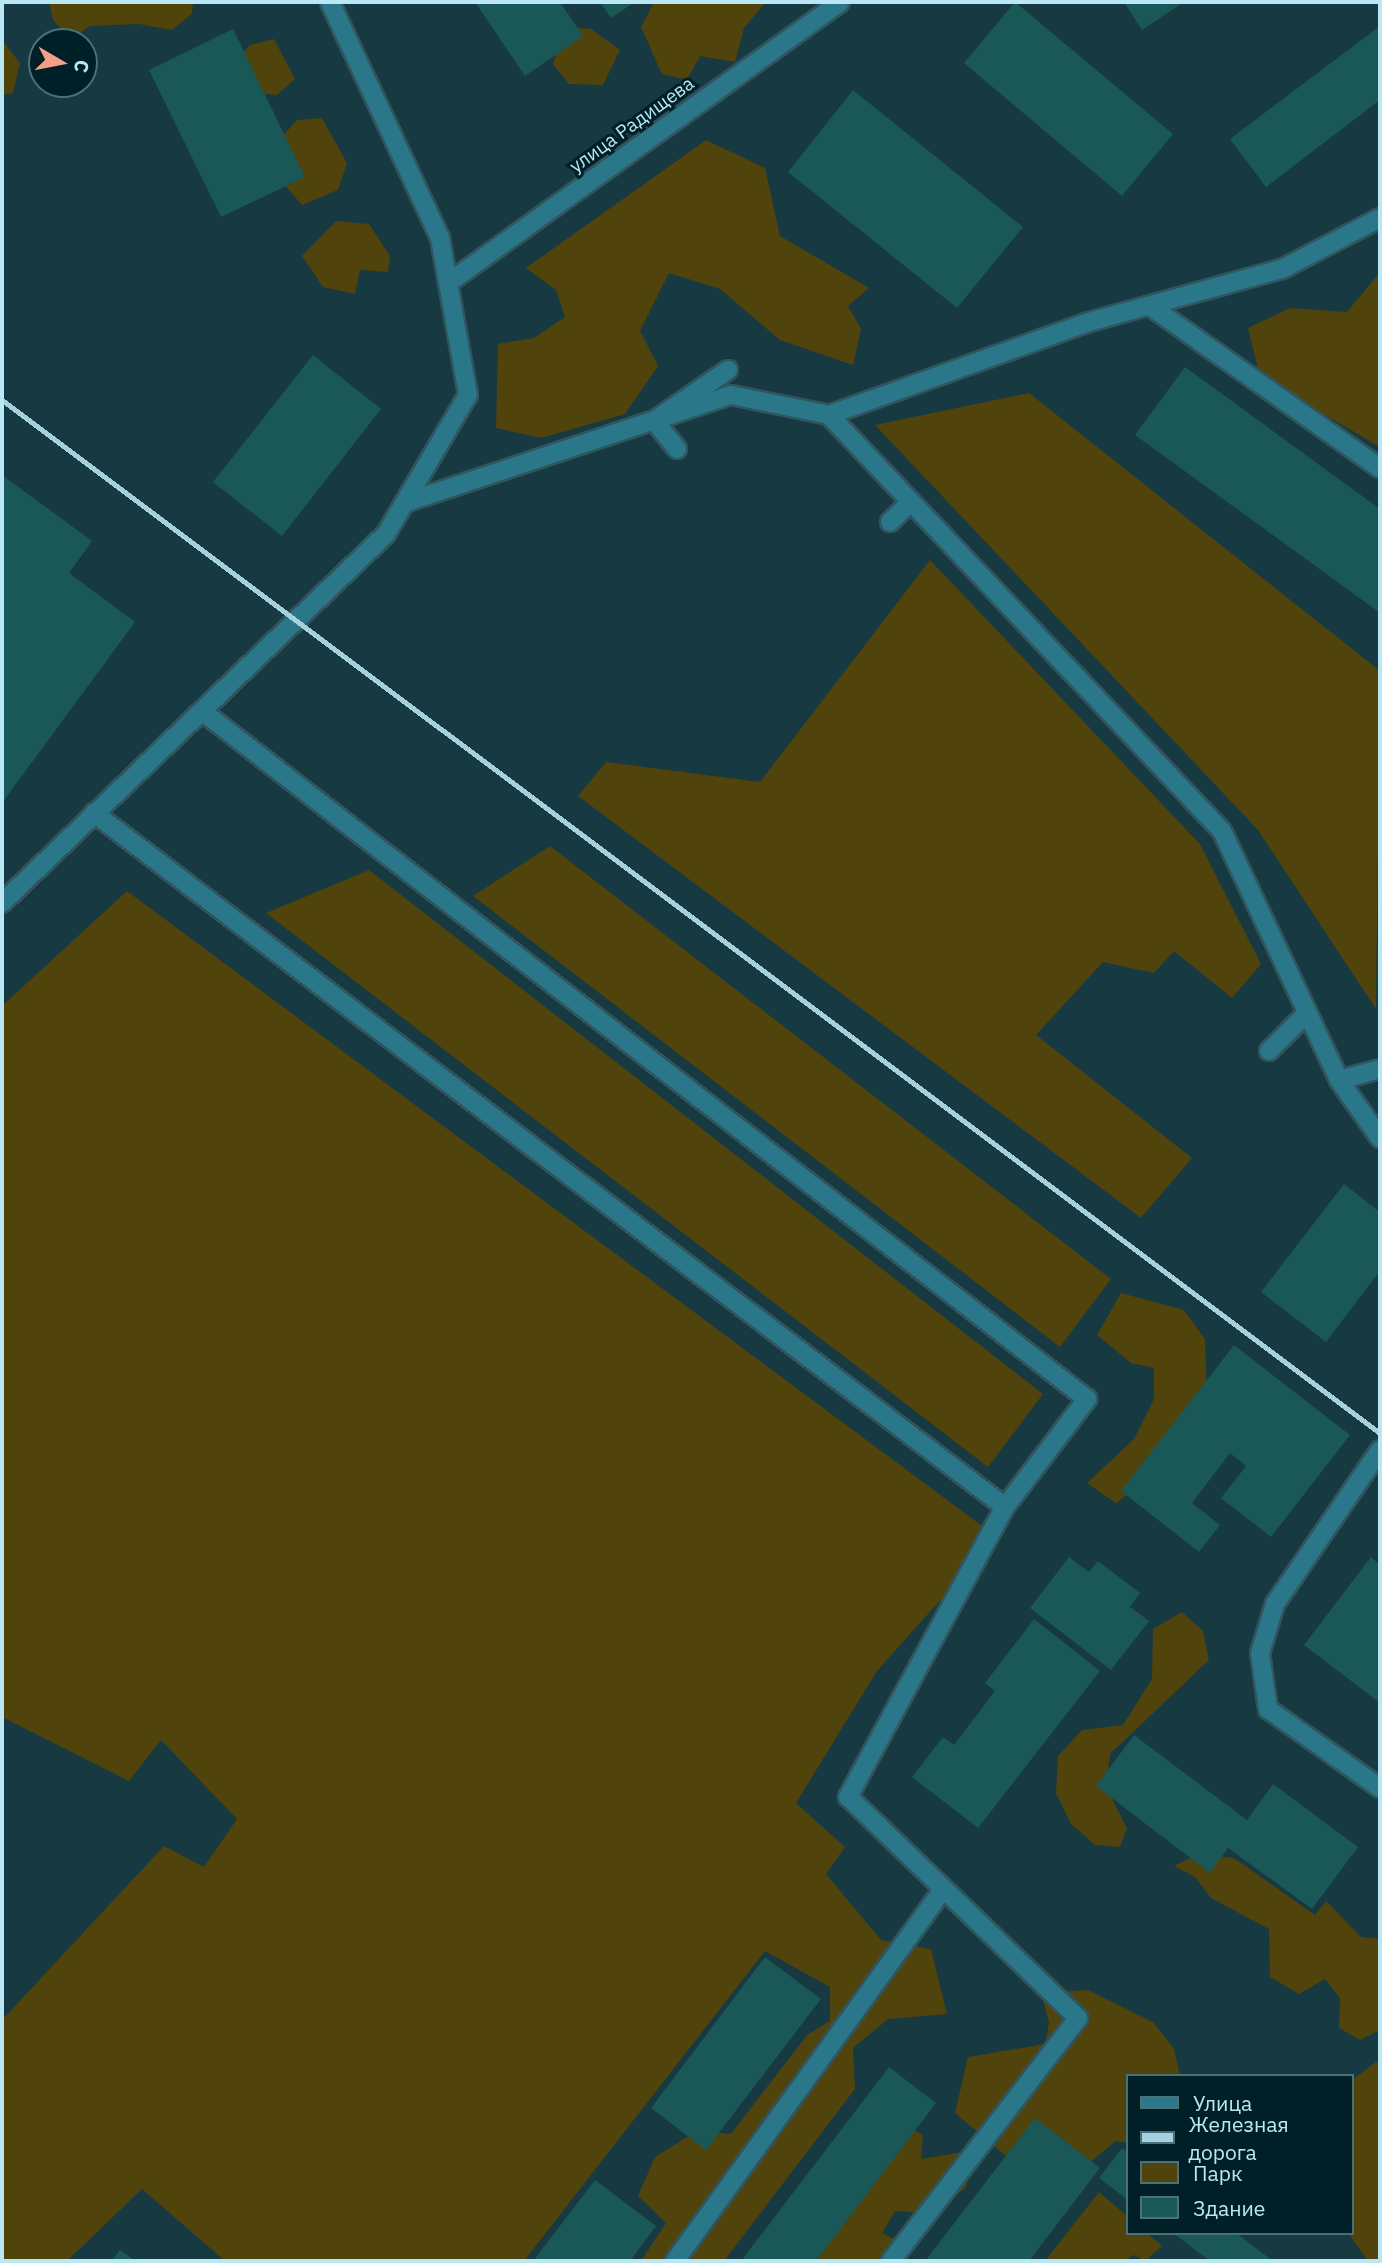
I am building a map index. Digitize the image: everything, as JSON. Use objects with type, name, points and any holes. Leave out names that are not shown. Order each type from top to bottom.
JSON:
[{"type":"street","points":[[2,903],[386,534],[468,395],[440,238],[330,2]]},
{"type":"street","name":"улица Радищева","points":[[448,283],[840,2]]},
{"type":"street","points":[[404,503],[731,395],[829,415],[1150,306],[1282,269],[1380,218]]},
{"type":"street","points":[[1150,306],[1380,468]]},
{"type":"street","points":[[654,421],[728,370]]},
{"type":"street","points":[[829,415],[1222,831],[1339,1080],[1380,1138]]},
{"type":"street","points":[[654,421],[677,449]]},
{"type":"street","points":[[890,522],[911,502]]},
{"type":"street","points":[[202,710],[1087,1399],[1005,1507],[848,1797],[1078,2018],[891,2261]]},
{"type":"street","points":[[94,813],[1005,1507]]},
{"type":"street","points":[[1269,1051],[1307,1013]]},
{"type":"street","points":[[1339,1080],[1380,1069]]},
{"type":"street","points":[[1380,1450],[1275,1604],[1260,1653],[1268,1709],[1380,1788]]},
{"type":"street","points":[[675,2261],[943,1890]]},
{"type":"green space","points":[[49,2],[193,2],[192,14],[172,30],[139,24],[61,28],[53,20]]},
{"type":"green space","points":[[654,2],[766,2],[744,28],[735,62],[700,56],[687,80],[662,74],[641,27]]},
{"type":"green space","points":[[564,27],[591,29],[620,50],[603,85],[569,84],[553,64]]},
{"type":"green space","points":[[274,39],[295,79],[277,95],[247,92],[233,63],[250,45]]},
{"type":"green space","points":[[2,40],[20,63],[13,93],[2,95]]},
{"type":"green space","points":[[322,118],[347,163],[338,190],[302,205],[276,175],[269,151],[297,120]]},
{"type":"green space","points":[[706,140],[765,168],[780,236],[869,288],[848,306],[861,329],[853,365],[780,340],[720,289],[669,273],[640,331],[658,366],[625,414],[541,438],[496,428],[498,344],[534,338],[565,317],[556,290],[526,268]]},
{"type":"green space","points":[[336,221],[369,224],[390,256],[388,272],[360,270],[355,294],[323,287],[302,256]]},
{"type":"green space","points":[[1380,272],[1380,447],[1260,377],[1248,328],[1290,308],[1347,312]]},
{"type":"green space","points":[[1029,393],[1380,671],[1376,1009],[1258,830],[875,425]]},
{"type":"green space","points":[[930,560],[1200,844],[1261,964],[1232,998],[1174,951],[1154,973],[1103,962],[1036,1035],[1192,1158],[1141,1218],[578,796],[606,762],[760,782]]},
{"type":"green space","points":[[550,846],[1111,1279],[1060,1347],[473,896]]},
{"type":"green space","points":[[369,870],[1043,1394],[988,1467],[266,913]]},
{"type":"green space","points":[[127,891],[997,1537],[877,1671],[796,1803],[845,1847],[826,1874],[881,1940],[931,1949],[947,2014],[888,2019],[853,2048],[855,2089],[724,2261],[641,2261],[666,2223],[638,2196],[655,2157],[697,2131],[731,2134],[807,2035],[830,2021],[830,1987],[765,1951],[524,2261],[225,2261],[142,2189],[67,2261],[2,2261],[2,2020],[164,1846],[204,1867],[237,1819],[161,1740],[129,1781],[2,1717],[2,1006]]},
{"type":"green space","points":[[1121,1293],[1184,1310],[1205,1339],[1207,1402],[1148,1479],[1116,1503],[1087,1483],[1134,1439],[1154,1399],[1154,1368],[1131,1363],[1097,1335]]},
{"type":"green space","points":[[1182,1612],[1203,1631],[1209,1660],[1110,1754],[1106,1786],[1127,1829],[1120,1847],[1095,1845],[1071,1824],[1056,1793],[1058,1756],[1082,1730],[1123,1725],[1152,1679],[1153,1629]]},
{"type":"green space","points":[[1199,1854],[1234,1858],[1315,1915],[1326,1901],[1361,1937],[1380,1939],[1380,2030],[1360,2040],[1339,2028],[1340,1998],[1325,1979],[1299,1994],[1270,1977],[1269,1929],[1211,1898],[1195,1877],[1174,1866]]},
{"type":"green space","points":[[1088,1990],[1153,2022],[1174,2049],[1180,2074],[1126,2074],[1126,2143],[1116,2141],[1084,2167],[1012,2161],[955,2113],[968,2057],[1045,2044],[1049,2023],[1041,1993]]},
{"type":"green space","points":[[1380,2059],[1380,2261],[1368,2261],[1349,2235],[1354,2235],[1354,2078]]},
{"type":"green space","points":[[903,2121],[923,2136],[921,2159],[963,2152],[972,2160],[966,2188],[928,2213],[895,2211],[882,2233],[905,2244],[903,2261],[794,2261]]},
{"type":"green space","points":[[1099,2192],[1126,2215],[1126,2235],[1149,2235],[1162,2246],[1145,2261],[1134,2255],[1124,2261],[1045,2261]]},
{"type":"building","points":[[475,2],[560,2],[583,36],[525,76]]},
{"type":"building","points":[[600,2],[635,2],[611,18]]},
{"type":"building","points":[[1015,2],[1173,134],[1122,196],[964,63]]},
{"type":"building","points":[[1124,2],[1184,2],[1142,30]]},
{"type":"building","points":[[1380,26],[1380,100],[1266,187],[1230,139]]},
{"type":"building","points":[[233,29],[305,177],[221,217],[149,70]]},
{"type":"building","points":[[853,90],[1023,227],[957,308],[788,172]]},
{"type":"building","points":[[313,355],[381,409],[282,536],[213,482]]},
{"type":"building","points":[[1185,367],[1380,509],[1380,613],[1135,435]]},
{"type":"building","points":[[2,475],[92,541],[69,573],[135,622],[2,803]]},
{"type":"building","points":[[1344,1184],[1380,1212],[1380,1271],[1326,1342],[1261,1292]]},
{"type":"building","points":[[1234,1345],[1350,1435],[1271,1537],[1221,1498],[1246,1466],[1230,1453],[1192,1503],[1220,1525],[1199,1552],[1121,1491]]},
{"type":"building","points":[[1069,1557],[1089,1572],[1098,1561],[1140,1593],[1130,1607],[1149,1621],[1111,1670],[1030,1608]]},
{"type":"building","points":[[1371,1557],[1380,1565],[1380,1703],[1304,1645]]},
{"type":"building","points":[[1034,1619],[1100,1671],[978,1828],[912,1777],[943,1737],[954,1745],[995,1691],[985,1683]]},
{"type":"building","points":[[1134,1735],[1247,1820],[1273,1784],[1358,1847],[1312,1909],[1228,1848],[1210,1873],[1096,1786]]},
{"type":"building","points":[[765,1957],[821,1999],[706,2150],[651,2108]]},
{"type":"building","points":[[889,2067],[936,2103],[816,2261],[741,2261]]},
{"type":"building","points":[[1035,2118],[1100,2168],[1029,2261],[925,2261]]},
{"type":"building","points":[[1122,2148],[1126,2151],[1126,2198],[1099,2178]]},
{"type":"building","points":[[595,2180],[656,2226],[630,2261],[533,2261]]},
{"type":"building","points":[[1176,2235],[1239,2235],[1273,2261],[1210,2261]]},
{"type":"building","points":[[120,2250],[136,2261],[112,2261]]},
{"type":"railway","points":[[2,400],[1380,1433]]}]
